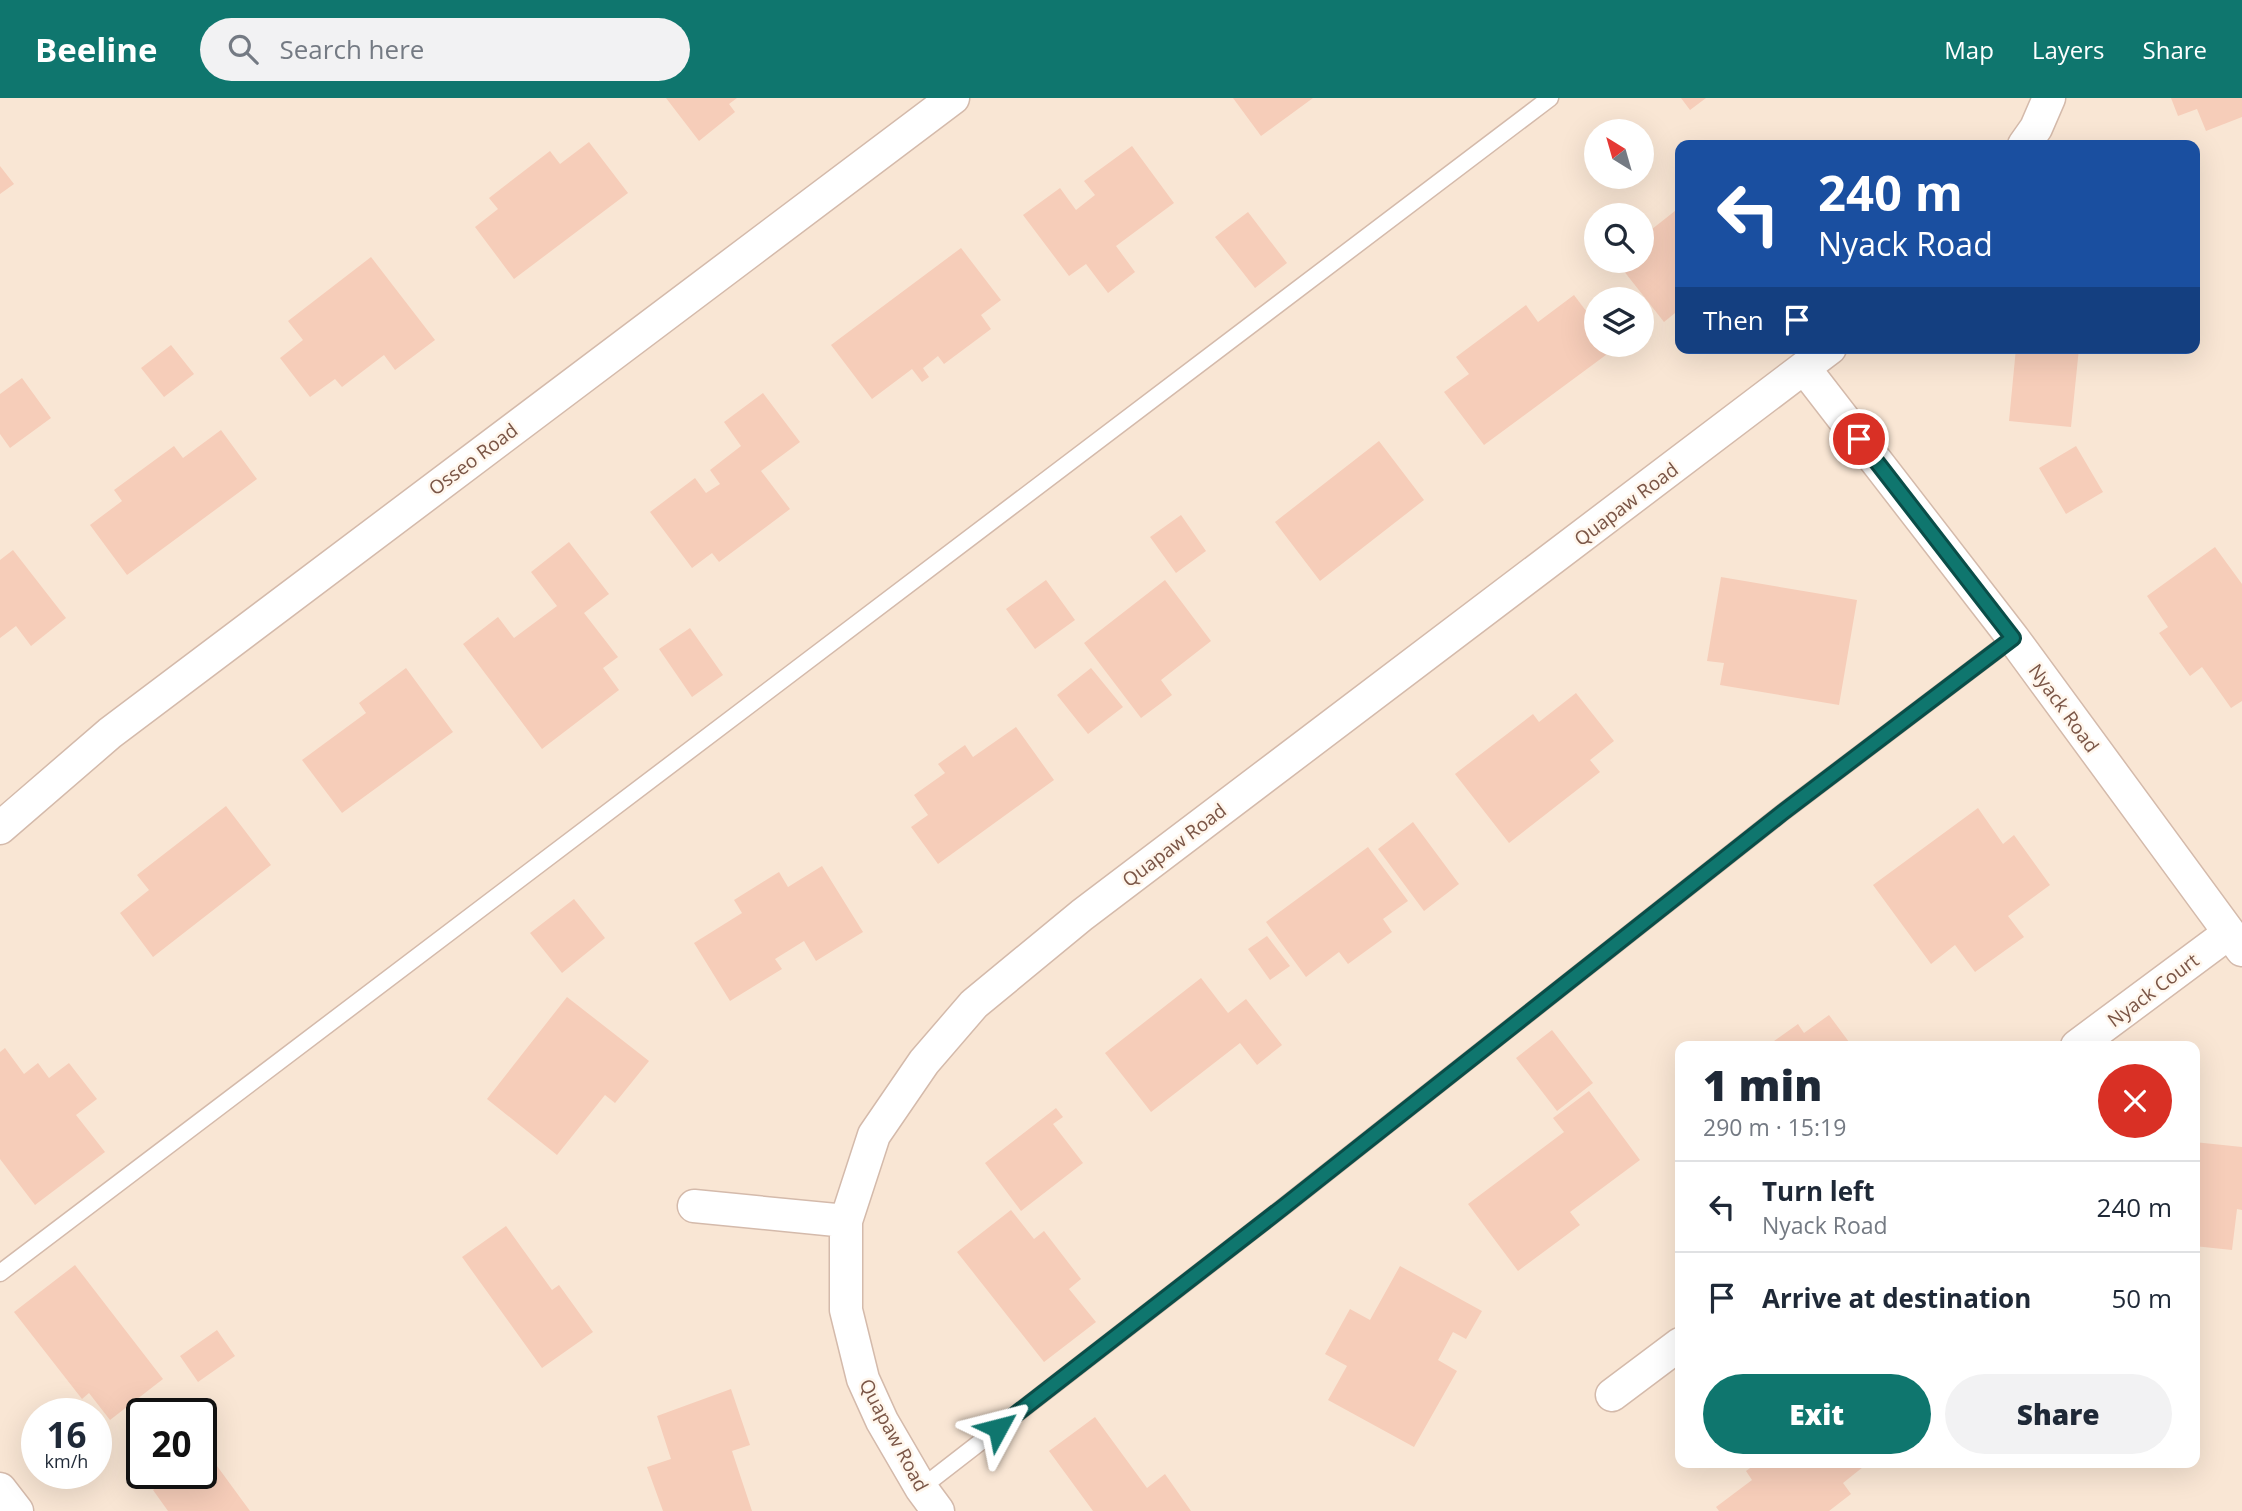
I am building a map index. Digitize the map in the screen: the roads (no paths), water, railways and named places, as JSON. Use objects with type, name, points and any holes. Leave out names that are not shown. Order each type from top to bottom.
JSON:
[{"type":"street","name":"Osseo Road","points":[[0,828],[110,733],[953,98]]},
{"type":"street","points":[[2028,140],[2049,98]]},
{"type":"street","name":"Quapaw Road","points":[[929,1499],[882,1421],[863,1379],[846,1310],[846,1221],[874,1135],[924,1062],[974,1004],[1082,915],[1823,354]]},
{"type":"street","name":"Nyack Road","points":[[1805,369],[2013,638],[2235,941]]},
{"type":"street","name":"Nyack Court","points":[[2085,1041],[2235,941]]},
{"type":"street","points":[[694,1206],[846,1221]]},
{"type":"street","points":[[1612,1395],[1675,1347]]},
{"type":"street","points":[[0,1489],[16,1511]]},
{"type":"lane","points":[[0,1273],[1550,98]]},
{"type":"lane","points":[[929,1499],[1282,1208],[1782,813],[2013,638]]}]
